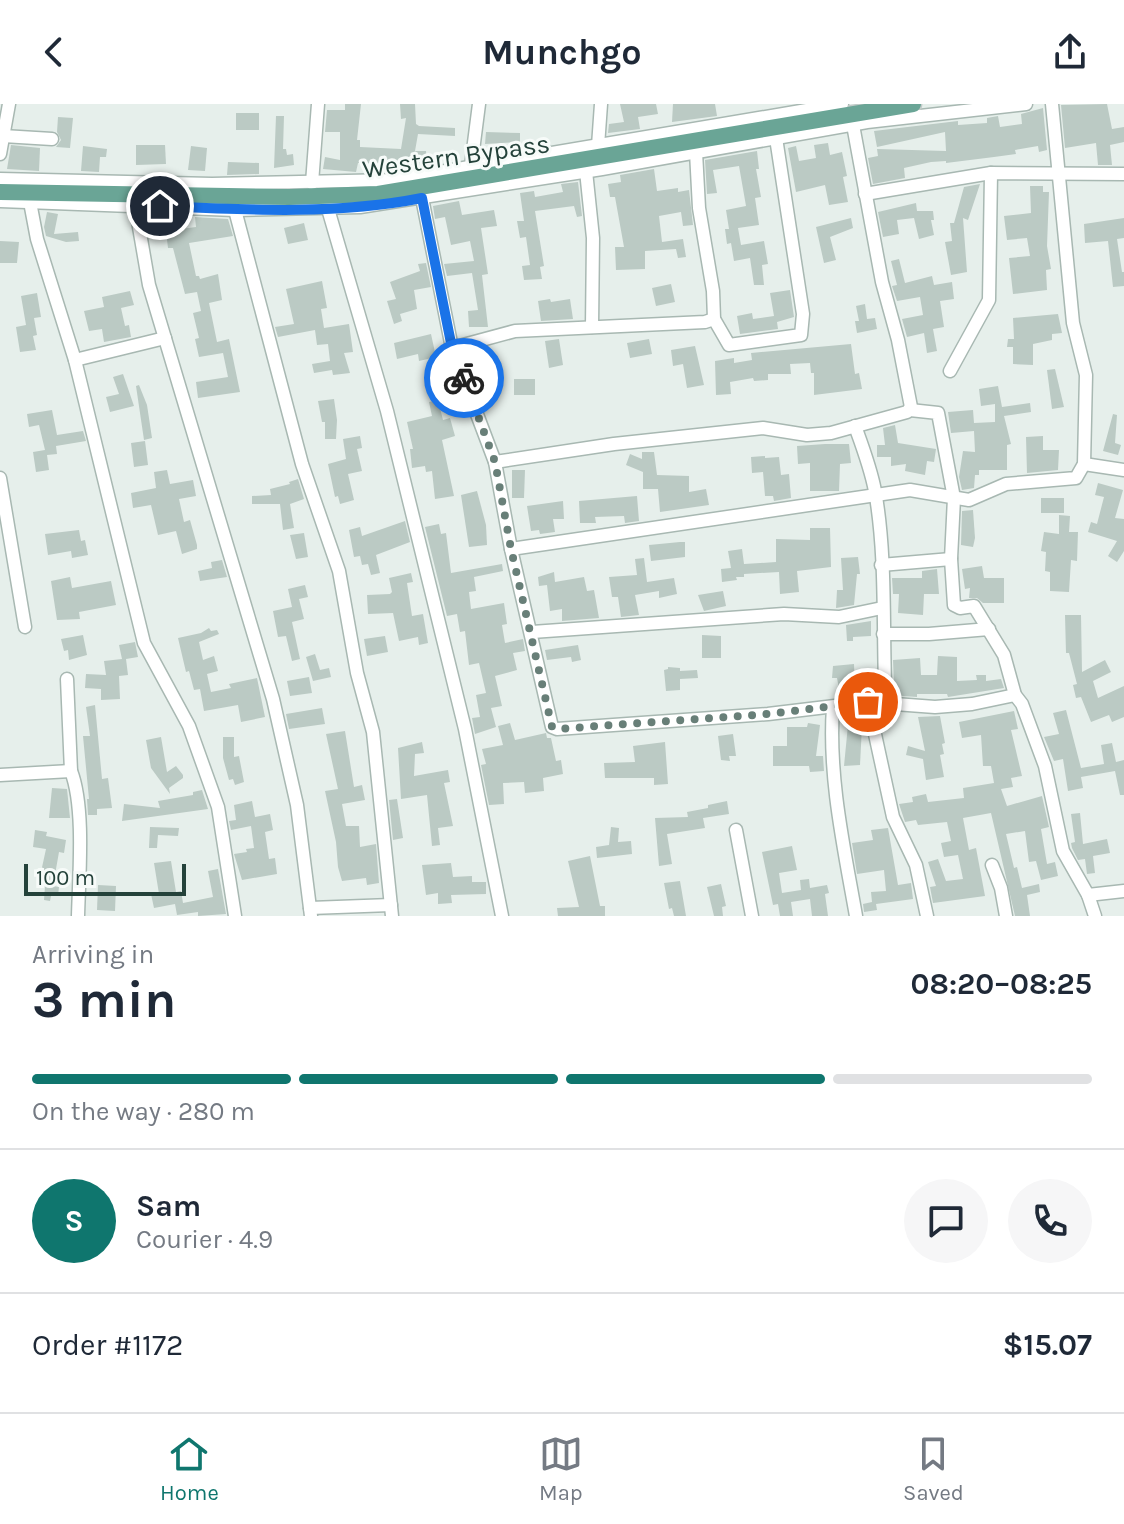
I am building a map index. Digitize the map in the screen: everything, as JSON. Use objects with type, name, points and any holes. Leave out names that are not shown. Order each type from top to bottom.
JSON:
[{"type":"main road","name":"Western Bypass","points":[[0,192],[289,197],[378,194],[913,104]]},
{"type":"street","points":[[0,154],[9,104]]},
{"type":"street","points":[[312,183],[318,104]]},
{"type":"street","points":[[471,166],[479,104]]},
{"type":"street","points":[[598,146],[601,104]]},
{"type":"street","points":[[0,179],[212,184],[392,180],[842,104]]},
{"type":"street","points":[[0,201],[235,210],[360,207],[853,125],[940,112],[1026,104]]},
{"type":"street","points":[[511,549],[910,490],[969,500],[1006,484],[1076,478],[1084,464],[1086,375],[1073,323],[1052,104]]},
{"type":"street","points":[[853,125],[882,282],[910,391],[910,410]]},
{"type":"street","points":[[3,136],[52,139]]},
{"type":"street","points":[[696,152],[699,208],[713,291],[714,319],[729,345],[801,335],[803,314],[776,138]]},
{"type":"street","points":[[586,171],[593,238],[592,327]]},
{"type":"street","points":[[865,194],[991,173],[1124,174]]},
{"type":"street","points":[[950,371],[989,300],[991,173]]},
{"type":"street","points":[[422,198],[452,348],[495,462],[550,723],[557,729],[868,702],[935,707],[972,704],[1015,695]]},
{"type":"street","points":[[30,202],[37,239],[75,360],[144,643],[189,726],[218,807],[235,916]]},
{"type":"street","points":[[135,204],[149,285],[273,699],[297,805],[311,912],[392,911],[373,732],[357,673],[339,571],[302,464],[235,210]]},
{"type":"street","points":[[328,209],[391,424],[465,729],[502,916]]},
{"type":"street","points":[[452,348],[515,331],[705,322],[714,319]]},
{"type":"street","points":[[75,360],[165,338]]},
{"type":"street","points":[[495,462],[614,444],[763,428],[807,435],[831,433],[910,410],[938,413],[954,498],[951,559],[954,605],[960,608],[974,606],[1004,655],[1015,695],[1022,704],[1045,766],[1063,851],[1088,895],[1095,916]]},
{"type":"street","points":[[855,426],[876,495],[881,565],[885,684],[879,694],[868,702]]},
{"type":"street","points":[[1084,464],[1124,470]]},
{"type":"street","points":[[0,478],[25,627]]},
{"type":"street","points":[[881,565],[951,559]]},
{"type":"street","points":[[532,632],[784,614],[839,617],[882,608]]},
{"type":"street","points":[[883,634],[989,629]]},
{"type":"street","points":[[67,679],[71,771],[75,781],[79,837],[78,916]]},
{"type":"street","points":[[868,702],[893,817],[916,865],[927,916]]},
{"type":"street","points":[[833,707],[833,756],[844,854],[856,916]]},
{"type":"street","points":[[0,775],[71,771]]},
{"type":"street","points":[[736,830],[752,916]]},
{"type":"street","points":[[992,865],[1001,888],[1006,916]]},
{"type":"street","points":[[1088,895],[1124,891]]},
{"type":"building","points":[[345,104],[361,104],[357,140],[360,140],[360,147],[401,149],[406,118],[401,119],[400,104],[415,104],[416,124],[419,126],[455,128],[455,136],[418,134],[415,151],[426,151],[427,165],[402,169],[358,163],[356,172],[323,169],[325,157],[340,160],[340,132],[325,132],[327,110],[345,110]]},
{"type":"building","points":[[620,104],[656,104],[658,114],[638,117],[640,129],[608,133],[609,124],[624,122]]},
{"type":"building","points":[[673,104],[715,104],[717,116],[672,122]]},
{"type":"building","points":[[1107,104],[1112,129],[1124,127],[1124,142],[1110,145],[1112,165],[1098,165],[1096,143],[1065,148],[1061,105]]},
{"type":"building","points":[[1043,108],[1047,150],[1039,152],[1038,146],[1015,150],[1016,154],[946,163],[931,162],[904,168],[905,178],[873,184],[868,158],[878,156],[877,149],[946,151],[945,132],[877,147],[874,131],[958,121],[958,125],[987,123],[987,118],[998,116],[1000,127],[1022,124],[1021,114]]},
{"type":"building","points":[[236,113],[259,113],[259,130],[236,130]]},
{"type":"building","points":[[276,116],[284,116],[283,149],[286,149],[287,155],[293,154],[294,165],[274,168]]},
{"type":"building","points":[[58,117],[73,118],[70,148],[56,147],[61,140],[57,132]]},
{"type":"building","points":[[486,132],[520,133],[520,142],[485,144]]},
{"type":"building","points":[[828,143],[830,155],[842,152],[848,202],[829,205],[825,185],[796,192],[788,148],[796,146],[799,161],[816,158],[814,145]]},
{"type":"building","points":[[11,145],[40,148],[39,171],[7,169]]},
{"type":"building","points":[[136,145],[165,145],[166,164],[136,165]]},
{"type":"building","points":[[83,146],[107,149],[106,157],[100,157],[99,172],[81,171]]},
{"type":"building","points":[[191,146],[207,148],[205,171],[188,170]]},
{"type":"building","points":[[757,151],[759,169],[756,169],[761,197],[755,198],[759,225],[738,228],[741,245],[764,241],[768,264],[762,265],[764,285],[754,285],[750,258],[734,261],[731,243],[727,244],[725,229],[729,229],[726,210],[746,206],[739,166],[713,170],[717,193],[707,194],[705,160]]},
{"type":"building","points":[[228,162],[259,163],[259,174],[227,175]]},
{"type":"building","points":[[654,169],[657,191],[689,190],[693,225],[683,226],[681,212],[659,216],[662,242],[683,239],[686,257],[678,258],[676,249],[645,251],[645,269],[616,270],[615,247],[624,247],[615,197],[610,197],[608,184],[621,182],[620,175]]},
{"type":"building","points":[[578,182],[582,216],[577,217],[574,206],[535,211],[544,266],[540,267],[542,279],[524,280],[522,266],[530,265],[526,237],[520,238],[517,221],[524,221],[520,193],[534,191],[535,197],[563,192],[561,184]]},
{"type":"building","points":[[980,184],[968,220],[963,218],[967,272],[951,275],[945,242],[952,241],[950,223],[954,223],[964,187]]},
{"type":"building","points":[[1030,186],[1043,186],[1043,192],[1049,192],[1047,246],[1051,269],[1046,270],[1047,290],[1013,294],[1009,258],[1030,256],[1027,238],[1007,240],[1004,216],[1031,213]]},
{"type":"building","points":[[459,201],[462,215],[494,210],[497,226],[481,228],[488,274],[482,275],[488,327],[469,327],[468,311],[478,310],[472,273],[447,276],[444,264],[474,261],[470,241],[451,245],[445,217],[435,219],[433,206]]},
{"type":"building","points":[[916,203],[917,211],[933,211],[934,235],[919,239],[914,218],[897,220],[899,234],[883,237],[878,212]]},
{"type":"building","points":[[47,212],[58,214],[54,234],[78,232],[79,241],[66,242],[46,236]]},
{"type":"building","points":[[195,217],[228,219],[233,236],[189,243],[196,276],[200,279],[218,274],[222,300],[209,303],[217,342],[229,339],[240,392],[198,398],[196,382],[228,377],[223,353],[199,357],[195,339],[199,338],[193,313],[201,311],[197,292],[185,294],[173,248],[168,248],[166,231],[196,227]]},
{"type":"building","points":[[851,218],[853,228],[830,237],[836,260],[824,263],[816,227]]},
{"type":"building","points":[[1124,218],[1124,238],[1117,239],[1124,286],[1113,287],[1108,241],[1085,243],[1084,224]]},
{"type":"building","points":[[304,223],[308,240],[288,244],[284,228]]},
{"type":"building","points":[[0,241],[19,242],[17,263],[0,263]]},
{"type":"building","points":[[899,259],[905,283],[932,276],[934,285],[952,282],[954,299],[940,301],[944,327],[933,329],[937,351],[927,353],[924,333],[907,337],[902,319],[923,315],[920,297],[897,301],[892,286],[897,285],[891,261]]},
{"type":"building","points":[[426,263],[431,287],[414,290],[417,309],[400,314],[402,321],[394,324],[387,301],[396,299],[390,282],[420,271],[418,264]]},
{"type":"building","points":[[322,281],[327,308],[321,309],[324,328],[349,324],[353,352],[344,353],[350,373],[333,375],[332,370],[314,373],[312,364],[330,361],[328,344],[317,345],[315,330],[278,337],[275,327],[294,324],[286,289]]},
{"type":"building","points":[[671,284],[675,302],[656,306],[652,288]]},
{"type":"building","points":[[790,290],[794,317],[777,322],[778,329],[740,334],[737,316],[752,313],[753,319],[774,316],[770,293]]},
{"type":"building","points":[[130,291],[134,305],[121,308],[131,337],[104,342],[102,329],[89,331],[84,311],[104,307],[102,297]]},
{"type":"building","points":[[37,293],[41,317],[34,318],[36,350],[20,352],[16,327],[26,325],[21,296]]},
{"type":"building","points":[[550,299],[551,302],[570,299],[573,319],[541,321],[538,301]]},
{"type":"building","points":[[865,304],[867,319],[875,318],[877,329],[857,333],[855,321],[859,321],[856,306]]},
{"type":"building","points":[[1058,314],[1062,333],[1052,334],[1052,340],[1033,344],[1033,365],[1013,364],[1013,347],[1007,347],[1008,339],[1014,339],[1013,318]]},
{"type":"building","points":[[431,334],[436,357],[419,361],[418,354],[397,359],[394,343]]},
{"type":"building","points":[[559,339],[563,365],[549,368],[545,341]]},
{"type":"building","points":[[649,339],[652,354],[630,358],[627,343]]},
{"type":"building","points":[[851,344],[855,374],[859,373],[862,389],[814,395],[814,373],[811,373],[810,363],[790,364],[791,374],[768,374],[768,380],[754,381],[753,378],[730,382],[731,394],[716,395],[715,361],[734,358],[734,363],[752,360],[751,353]]},
{"type":"building","points":[[695,346],[704,385],[687,388],[683,364],[673,366],[671,350]]},
{"type":"building","points":[[1055,369],[1064,407],[1052,409],[1047,370]]},
{"type":"building","points":[[123,374],[134,406],[110,412],[106,397],[119,394],[113,377]]},
{"type":"building","points":[[514,379],[535,379],[535,395],[514,395]]},
{"type":"building","points":[[139,385],[147,405],[152,438],[144,440],[136,386]]},
{"type":"building","points":[[998,386],[1002,407],[1030,403],[1031,412],[1004,416],[1011,444],[1007,445],[1007,470],[979,470],[979,475],[975,475],[974,488],[962,490],[959,477],[963,451],[975,452],[974,431],[951,433],[948,412],[973,410],[974,423],[995,422],[995,404],[981,406],[979,389]]},
{"type":"building","points":[[334,399],[336,439],[325,439],[325,422],[322,422],[318,401]]},
{"type":"building","points":[[438,400],[443,420],[450,418],[455,436],[442,440],[454,496],[435,499],[432,471],[426,472],[425,466],[412,468],[410,449],[413,449],[407,422],[432,416],[429,402]]},
{"type":"building","points":[[52,410],[57,435],[83,431],[86,441],[56,446],[57,454],[47,455],[49,470],[36,472],[33,452],[45,450],[39,425],[29,427],[27,414]]},
{"type":"building","points":[[1113,414],[1117,415],[1115,443],[1121,445],[1118,455],[1103,451]]},
{"type":"building","points":[[895,425],[898,443],[936,449],[934,462],[927,461],[925,475],[905,471],[906,464],[891,466],[891,457],[877,457],[877,445],[885,445],[883,428]]},
{"type":"building","points":[[360,436],[362,448],[357,449],[362,471],[348,474],[354,500],[340,504],[338,496],[335,497],[328,464],[346,459],[343,439]]},
{"type":"building","points":[[1043,436],[1043,450],[1059,450],[1058,470],[1027,473],[1026,437]]},
{"type":"building","points":[[145,441],[148,465],[134,467],[131,443]]},
{"type":"building","points":[[849,444],[851,463],[840,464],[839,491],[810,491],[810,463],[798,464],[797,446]]},
{"type":"building","points":[[642,452],[654,452],[657,475],[689,476],[689,492],[706,489],[709,505],[660,512],[658,489],[643,489],[643,472],[626,465],[630,454],[642,459]]},
{"type":"building","points":[[751,457],[779,457],[781,475],[789,474],[791,498],[774,501],[773,496],[765,496],[763,472],[752,473]]},
{"type":"building","points":[[167,470],[170,484],[193,480],[196,496],[179,499],[184,522],[190,520],[197,545],[197,549],[182,554],[176,531],[158,535],[151,505],[133,508],[131,493],[156,488],[154,472]]},
{"type":"building","points":[[512,470],[525,470],[524,498],[512,498]]},
{"type":"building","points":[[298,479],[304,499],[290,504],[294,528],[283,530],[280,504],[252,504],[252,496],[271,495],[270,489]]},
{"type":"building","points":[[1098,483],[1123,490],[1115,518],[1124,519],[1124,551],[1117,562],[1108,556],[1117,541],[1088,532],[1091,522],[1097,524],[1104,497],[1095,495]]},
{"type":"building","points":[[477,491],[486,525],[487,545],[469,547],[461,495]]},
{"type":"building","points":[[637,496],[639,521],[625,523],[624,516],[595,517],[596,523],[580,523],[579,501]]},
{"type":"building","points":[[1041,498],[1064,498],[1064,513],[1041,513]]},
{"type":"building","points":[[563,501],[564,519],[553,519],[555,532],[540,534],[539,530],[531,531],[527,506]]},
{"type":"building","points":[[973,510],[973,547],[961,545],[962,511]]},
{"type":"building","points":[[1059,515],[1070,516],[1069,532],[1078,532],[1077,561],[1071,560],[1069,592],[1050,591],[1050,572],[1045,571],[1046,552],[1041,551],[1044,532],[1059,534]]},
{"type":"building","points":[[405,521],[410,542],[376,555],[380,573],[371,575],[368,564],[362,565],[360,556],[354,557],[349,530],[360,527],[362,536]]},
{"type":"building","points":[[439,524],[441,534],[446,533],[451,573],[502,564],[503,571],[474,577],[476,591],[469,592],[471,609],[504,603],[507,624],[502,625],[505,643],[523,639],[525,651],[513,653],[517,670],[495,676],[502,706],[491,708],[496,727],[475,734],[472,718],[480,717],[476,695],[486,693],[479,663],[469,665],[465,631],[460,632],[457,614],[447,616],[425,527]]},
{"type":"building","points":[[810,528],[830,528],[831,567],[797,571],[799,592],[780,594],[779,572],[744,574],[744,577],[736,577],[737,580],[722,582],[721,569],[731,568],[728,551],[742,549],[744,564],[776,562],[776,539],[810,540]]},
{"type":"building","points":[[79,530],[88,555],[72,558],[71,551],[48,555],[45,534]]},
{"type":"building","points":[[304,533],[308,557],[296,559],[290,535]]},
{"type":"building","points":[[685,542],[685,557],[651,561],[649,545]]},
{"type":"building","points":[[858,557],[860,574],[857,574],[854,605],[836,608],[837,590],[843,590],[841,558]]},
{"type":"building","points":[[644,558],[647,582],[674,578],[677,594],[659,598],[659,591],[635,595],[639,615],[621,617],[618,597],[612,597],[609,577],[637,575],[635,559]]},
{"type":"building","points":[[222,560],[227,577],[200,581],[198,571],[212,568],[211,562]]},
{"type":"building","points":[[982,566],[984,578],[1004,578],[1004,603],[983,603],[977,598],[969,598],[970,588],[965,589],[962,569]]},
{"type":"building","points":[[937,569],[939,594],[924,594],[923,615],[898,613],[899,594],[893,594],[892,578],[922,578],[922,571]]},
{"type":"building","points":[[554,572],[555,582],[584,577],[587,591],[594,590],[599,618],[562,621],[562,609],[550,611],[547,585],[539,586],[538,577]]},
{"type":"building","points":[[411,573],[413,582],[407,583],[412,616],[423,614],[428,643],[419,645],[418,637],[399,641],[393,613],[368,614],[367,595],[390,594],[389,578]]},
{"type":"building","points":[[70,577],[72,588],[111,581],[116,605],[79,612],[80,619],[57,620],[51,581]]},
{"type":"building","points":[[305,585],[308,597],[299,599],[304,619],[292,622],[300,659],[292,661],[286,636],[278,637],[273,611],[292,607],[288,589]]},
{"type":"building","points":[[723,591],[726,606],[704,611],[698,595]]},
{"type":"building","points":[[1065,615],[1081,615],[1082,672],[1105,660],[1111,672],[1093,681],[1098,698],[1124,686],[1124,717],[1112,722],[1109,715],[1091,722],[1081,697],[1076,698],[1073,685],[1077,684],[1069,653],[1066,653]]},
{"type":"building","points":[[871,621],[871,636],[853,637],[853,641],[847,641],[846,625]]},
{"type":"building","points":[[209,628],[211,631],[217,630],[219,634],[199,642],[203,660],[214,656],[218,671],[207,674],[211,692],[231,688],[229,684],[257,678],[265,717],[241,722],[238,705],[204,711],[200,689],[194,690],[189,671],[186,672],[178,638]]},
{"type":"building","points":[[83,635],[87,655],[69,660],[68,650],[64,651],[61,639]]},
{"type":"building","points":[[702,635],[721,636],[721,658],[702,658]]},
{"type":"building","points":[[385,636],[388,652],[367,656],[364,639]]},
{"type":"building","points":[[135,642],[138,657],[126,659],[128,675],[119,676],[120,699],[101,700],[101,689],[85,688],[86,674],[106,675],[104,661],[122,659],[119,645]]},
{"type":"building","points":[[578,645],[581,660],[572,662],[571,657],[547,660],[545,650]]},
{"type":"building","points":[[315,654],[320,670],[329,668],[331,677],[313,681],[306,657]]},
{"type":"building","points":[[938,656],[957,657],[957,681],[977,680],[976,675],[986,675],[986,681],[1001,679],[1004,688],[948,697],[947,694],[917,694],[917,697],[889,695],[894,685],[893,660],[920,658],[921,675],[937,675]]},
{"type":"building","points":[[854,664],[855,691],[840,694],[837,678],[832,678],[833,666]]},
{"type":"building","points":[[668,667],[680,668],[680,671],[697,670],[698,678],[680,679],[680,690],[666,691],[664,670]]},
{"type":"building","points":[[309,677],[312,693],[290,696],[287,681]]},
{"type":"building","points":[[95,705],[102,779],[108,778],[112,808],[97,809],[97,815],[88,815],[83,736],[90,736],[86,707]]},
{"type":"building","points":[[322,708],[325,724],[289,729],[286,714]]},
{"type":"building","points":[[1066,710],[1081,768],[1104,764],[1101,745],[1112,743],[1116,762],[1124,760],[1124,795],[1120,795],[1115,771],[1081,777],[1083,788],[1068,791],[1063,759],[1054,761],[1044,737],[1059,734],[1053,713]]},
{"type":"building","points":[[1014,711],[1018,729],[1011,730],[1022,776],[1011,778],[1013,787],[1001,789],[1007,806],[1042,796],[1049,827],[1041,829],[1047,864],[1055,862],[1058,876],[1041,880],[1036,861],[1029,862],[1025,831],[1006,834],[1022,888],[1039,884],[1040,892],[1027,895],[1030,916],[1015,916],[991,813],[963,818],[969,850],[976,848],[985,896],[933,903],[930,887],[936,886],[928,862],[938,859],[946,881],[963,879],[958,855],[944,857],[941,843],[951,841],[947,822],[918,825],[916,820],[905,822],[899,804],[913,802],[912,797],[926,794],[928,802],[964,798],[963,788],[994,783],[991,766],[983,766],[981,735],[962,738],[959,722]]},
{"type":"building","points":[[940,716],[945,743],[942,744],[944,754],[940,755],[944,777],[926,780],[923,759],[906,755],[908,746],[925,751],[918,717]]},
{"type":"building","points":[[510,723],[515,740],[546,733],[547,738],[551,738],[556,761],[561,760],[563,774],[543,778],[544,791],[525,793],[524,782],[503,783],[504,804],[489,805],[481,765],[486,764],[482,749],[503,745],[498,726]]},
{"type":"building","points":[[808,723],[820,725],[816,756],[823,756],[824,771],[810,772],[809,766],[773,766],[773,746],[787,746],[787,727],[807,727]]},
{"type":"building","points":[[848,725],[862,726],[860,765],[844,766]]},
{"type":"building","points":[[345,731],[354,787],[362,785],[365,800],[342,804],[346,826],[359,826],[360,847],[376,844],[379,883],[367,885],[366,878],[342,881],[338,867],[325,791],[338,789],[326,734]]},
{"type":"building","points":[[733,734],[736,756],[729,756],[730,761],[721,760],[718,736]]},
{"type":"building","points":[[161,737],[167,772],[176,766],[183,775],[169,788],[170,794],[151,768],[146,740]]},
{"type":"building","points":[[223,737],[234,737],[234,757],[239,756],[244,782],[235,785],[233,779],[229,780],[223,758]]},
{"type":"building","points":[[422,742],[424,753],[415,754],[414,776],[448,770],[450,782],[444,783],[453,826],[438,828],[440,845],[432,846],[427,795],[401,799],[398,748]]},
{"type":"building","points":[[665,742],[668,784],[654,785],[654,778],[605,778],[604,763],[635,762],[633,746]]},
{"type":"building","points":[[52,788],[67,789],[70,818],[49,818]]},
{"type":"building","points":[[202,790],[208,809],[122,821],[124,804],[160,808],[158,801],[193,795],[193,792]]},
{"type":"building","points":[[397,799],[403,838],[393,840],[389,800]]},
{"type":"building","points":[[252,801],[255,817],[270,814],[273,830],[265,832],[269,859],[275,858],[277,874],[242,880],[234,854],[254,848],[251,826],[231,830],[229,821],[236,820],[234,805]]},
{"type":"building","points":[[727,801],[729,814],[703,818],[705,828],[667,834],[672,864],[659,866],[655,818],[688,817],[687,812]]},
{"type":"building","points":[[1080,813],[1083,844],[1107,839],[1110,853],[1093,856],[1095,873],[1087,874],[1085,859],[1078,860],[1072,848],[1071,843],[1075,842],[1071,814]]},
{"type":"building","points":[[150,827],[179,828],[178,836],[158,835],[157,848],[149,848]]},
{"type":"building","points":[[611,827],[619,828],[618,842],[631,841],[632,854],[597,858],[596,847],[609,845]]},
{"type":"building","points":[[888,828],[898,885],[911,883],[913,899],[876,904],[877,910],[864,912],[863,904],[872,902],[871,892],[886,891],[884,870],[857,874],[852,843],[873,840],[871,830]]},
{"type":"building","points":[[35,830],[66,840],[64,853],[59,852],[53,886],[59,887],[58,896],[51,896],[50,901],[44,900],[46,872],[41,872],[46,849],[33,847]]},
{"type":"building","points":[[792,846],[797,870],[779,873],[782,893],[801,890],[800,880],[809,879],[810,888],[827,885],[828,916],[812,916],[810,899],[791,902],[793,916],[780,916],[778,904],[773,905],[762,852]]},
{"type":"building","points":[[590,856],[600,906],[605,906],[605,916],[558,916],[557,908],[579,907],[568,861]]},
{"type":"building","points":[[171,861],[176,892],[181,891],[183,903],[213,897],[208,871],[218,869],[226,914],[198,916],[198,912],[177,915],[175,904],[154,908],[151,894],[159,894],[154,863]]},
{"type":"building","points":[[451,863],[453,877],[472,876],[472,882],[486,882],[486,894],[451,895],[452,903],[438,904],[438,893],[426,895],[422,865]]},
{"type":"building","points":[[680,881],[686,916],[674,916],[672,908],[669,909],[664,883]]},
{"type":"building","points":[[721,884],[726,906],[722,907],[723,916],[714,916],[707,887]]},
{"type":"building","points":[[98,885],[116,886],[115,911],[97,910]]},
{"type":"way so far","points":[[464,378],[495,462],[511,549],[552,727],[768,714],[868,702]]},
{"type":"route","points":[[160,206],[235,210],[328,209],[422,198],[452,348],[464,378]]}]
